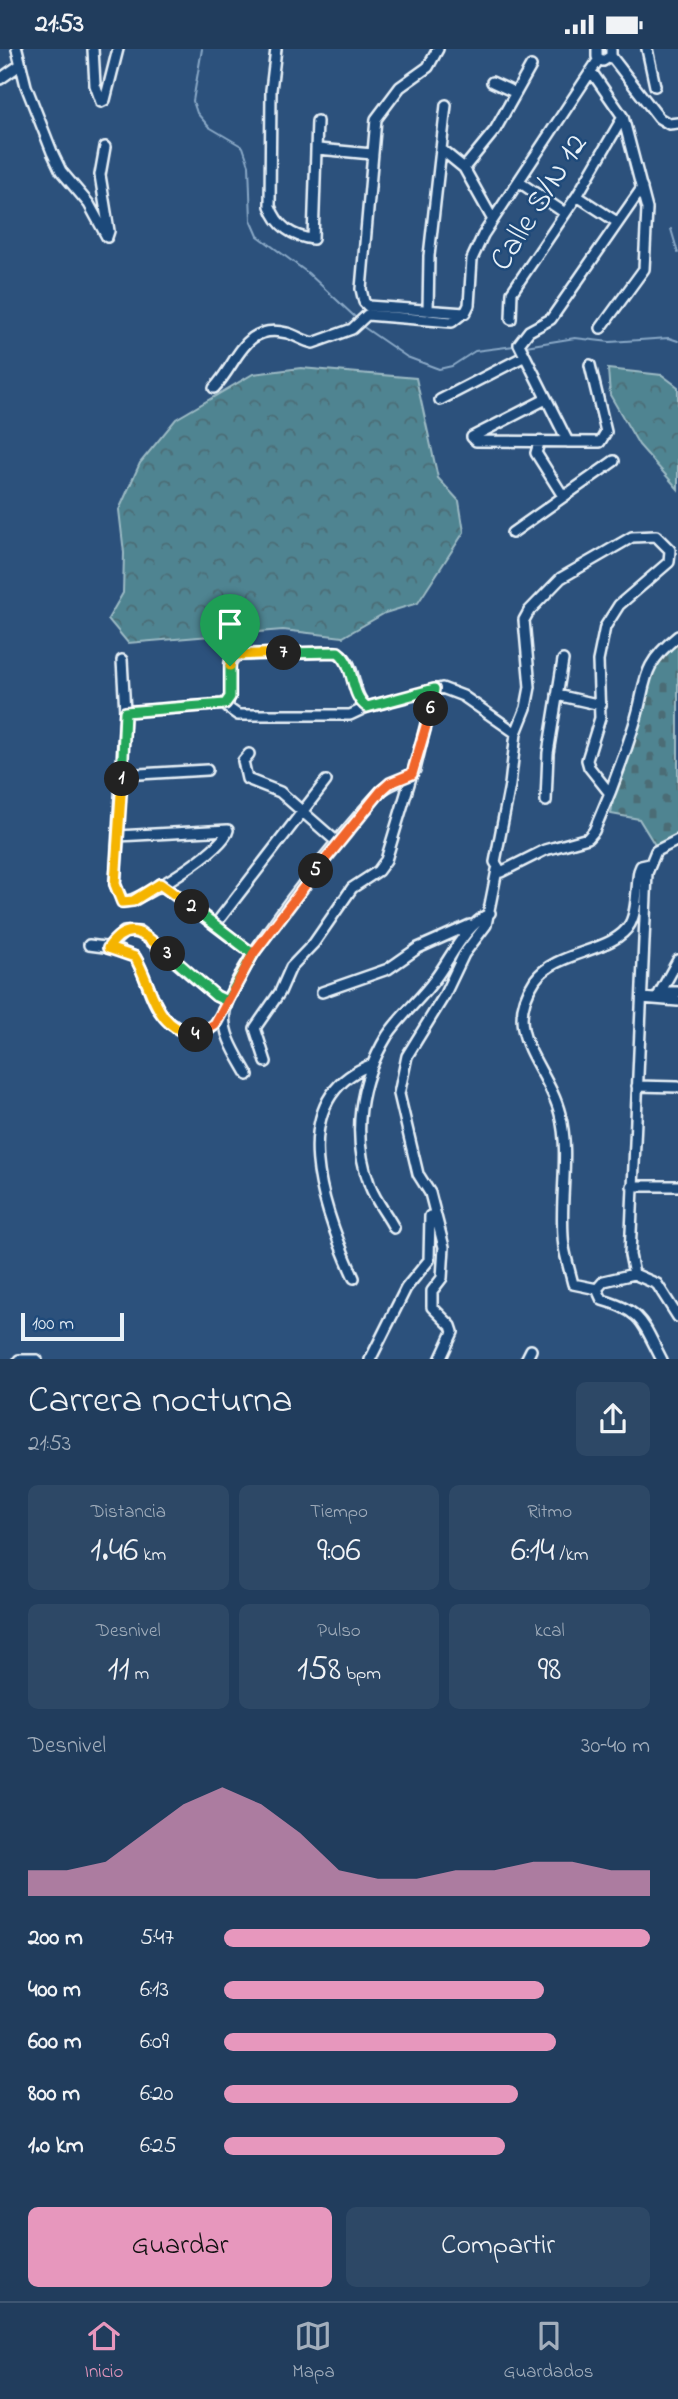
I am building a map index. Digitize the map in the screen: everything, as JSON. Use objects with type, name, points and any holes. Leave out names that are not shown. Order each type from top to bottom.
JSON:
[{"type":"street","points":[[17,49],[20,65],[57,162],[89,204],[107,237],[109,230],[100,175],[105,148]]},
{"type":"street","points":[[93,49],[95,85],[101,102],[105,100],[118,49]]},
{"type":"street","points":[[276,49],[271,90],[270,206],[274,216],[292,234],[313,239],[317,121]]},
{"type":"street","points":[[438,49],[428,67],[400,87],[379,112],[372,154],[361,296],[369,306],[461,315]]},
{"type":"street","points":[[648,49],[656,86]]},
{"type":"street","points":[[214,389],[226,376],[245,343],[257,333],[285,333],[313,343],[352,329],[367,315],[452,322],[465,313],[469,305],[472,259],[493,220],[591,71],[598,54],[605,61],[611,53],[659,118],[669,124],[678,123]]},
{"type":"street","points":[[0,79],[20,65]]},
{"type":"street","points":[[464,167],[495,130],[531,66]]},
{"type":"street","points":[[591,71],[622,117],[647,209],[646,263],[601,328]]},
{"type":"street","points":[[492,82],[516,93]]},
{"type":"street","points":[[428,311],[429,256],[446,106]]},
{"type":"street","name":"Calle S/N 12","points":[[511,319],[512,292],[577,195],[622,117]]},
{"type":"street","points":[[318,149],[372,154]]},
{"type":"street","points":[[442,150],[464,167],[493,220]]},
{"type":"street","points":[[519,182],[565,213]]},
{"type":"street","points":[[568,442],[519,344],[521,338],[551,319],[642,188]]},
{"type":"street","points":[[577,195],[617,222]]},
{"type":"street","points":[[440,400],[525,356]]},
{"type":"street","points":[[546,399],[472,437],[476,441],[600,442],[607,432],[590,365]]},
{"type":"street","points":[[539,443],[536,453],[563,496]]},
{"type":"street","points":[[512,533],[614,461]]},
{"type":"street","points":[[440,1359],[453,1332],[451,1326],[432,1307],[431,1299],[432,1291],[442,1278],[444,1247],[432,1203],[418,1174],[401,1112],[402,1072],[407,1056],[452,982],[464,954],[483,933],[490,913],[497,870],[495,862],[510,785],[516,733],[526,708],[530,687],[524,620],[529,611],[561,578],[632,537],[656,536],[670,549],[669,562],[609,618],[598,661],[601,705],[587,759],[589,767],[608,791]]},
{"type":"street","points":[[497,870],[505,872],[545,851],[588,838],[601,816],[633,729],[646,672],[658,653],[678,636]]},
{"type":"street","points":[[367,707],[359,697],[349,663],[344,656],[334,652],[232,656],[228,708],[237,715],[350,715],[367,707],[434,689],[449,689],[516,733]]},
{"type":"street","points":[[118,836],[228,830],[226,838],[216,849],[133,901],[122,902],[119,899],[115,884],[125,712],[122,660]]},
{"type":"street","points":[[546,801],[548,753],[563,660]]},
{"type":"street","points":[[265,1062],[255,1028],[280,992],[290,967],[314,943],[352,888],[378,871],[386,860],[427,728],[434,689]]},
{"type":"street","points":[[558,695],[601,705]]},
{"type":"street","points":[[125,712],[228,702]]},
{"type":"street","points":[[249,754],[243,761],[247,779],[280,792],[338,842]]},
{"type":"street","points":[[122,775],[207,770]]},
{"type":"street","points":[[248,1076],[225,1029],[224,1013],[227,1001],[253,954],[338,842],[381,791],[390,783],[412,774]]},
{"type":"street","points":[[215,925],[326,781]]},
{"type":"street","points":[[634,1274],[630,1255],[632,1187],[650,864],[656,851],[678,840]]},
{"type":"street","points":[[597,1289],[573,1284],[564,1247],[560,1114],[549,1084],[528,1049],[522,1013],[526,998],[540,975],[571,956],[615,938],[628,927],[634,908],[639,871],[641,866],[650,864]]},
{"type":"street","points":[[160,884],[253,954]]},
{"type":"street","points":[[322,992],[388,969],[418,948],[475,923],[490,913]]},
{"type":"street","points":[[394,1228],[371,1187],[360,1138],[361,1102],[373,1065],[388,1035],[436,978],[475,923]]},
{"type":"street","points":[[108,948],[124,932],[140,932],[216,996],[227,1001]]},
{"type":"street","points":[[89,946],[108,948],[135,957],[160,1014],[186,1033],[195,1035],[208,1031],[224,1013]]},
{"type":"street","points":[[659,995],[678,960]]},
{"type":"street","points":[[642,998],[678,992]]},
{"type":"street","points":[[659,995],[678,1001]]},
{"type":"street","points":[[354,1278],[326,1211],[318,1175],[318,1150],[322,1119],[329,1097],[346,1076],[373,1065]]},
{"type":"street","points":[[637,1086],[678,1087]]},
{"type":"street","points":[[632,1187],[678,1186]]},
{"type":"street","points":[[370,1359],[406,1288],[429,1260],[432,1203]]},
{"type":"street","points":[[597,1289],[604,1281],[634,1274],[657,1284],[678,1317]]},
{"type":"street","points":[[597,1289],[602,1300],[620,1304],[637,1315],[661,1359]]},
{"type":"street","points":[[526,1359],[531,1350]]},
{"type":"green space","points":[[301,368],[416,378],[438,478],[459,501],[464,532],[418,603],[385,613],[343,637],[283,630],[128,643],[108,619],[123,593],[124,553],[119,510],[140,463],[176,419],[253,374]]},
{"type":"green space","points":[[608,369],[662,375],[678,387],[678,489],[639,445],[610,395]]},
{"type":"green space","points":[[678,641],[678,836],[655,845],[639,819],[611,814],[615,785],[642,719],[645,685],[661,654]]},
{"type":"waterway","points":[[202,49],[193,101],[197,113],[209,127],[243,147],[249,165],[251,220],[258,236],[308,273],[355,317]]},
{"type":"waterway","points":[[671,229],[678,253]]},
{"type":"waterway","points":[[362,326],[407,357],[439,369],[452,366],[475,351],[514,346]]},
{"type":"waterway","points":[[526,346],[575,338],[610,342],[669,338],[678,341]]},
{"type":"route","points":[[230,666],[230,699],[225,704],[125,712],[115,884],[119,899],[122,902],[133,901],[160,884],[253,954],[227,1001],[216,996],[140,932],[124,932],[115,938],[108,948],[135,957],[160,1014],[168,1022],[192,1035],[202,1034],[215,1025],[224,1013],[227,1001],[233,991],[253,954],[338,842],[381,791],[415,770],[434,689],[372,708],[367,707],[359,697],[349,663],[338,652],[237,655],[232,656],[230,666]]}]
